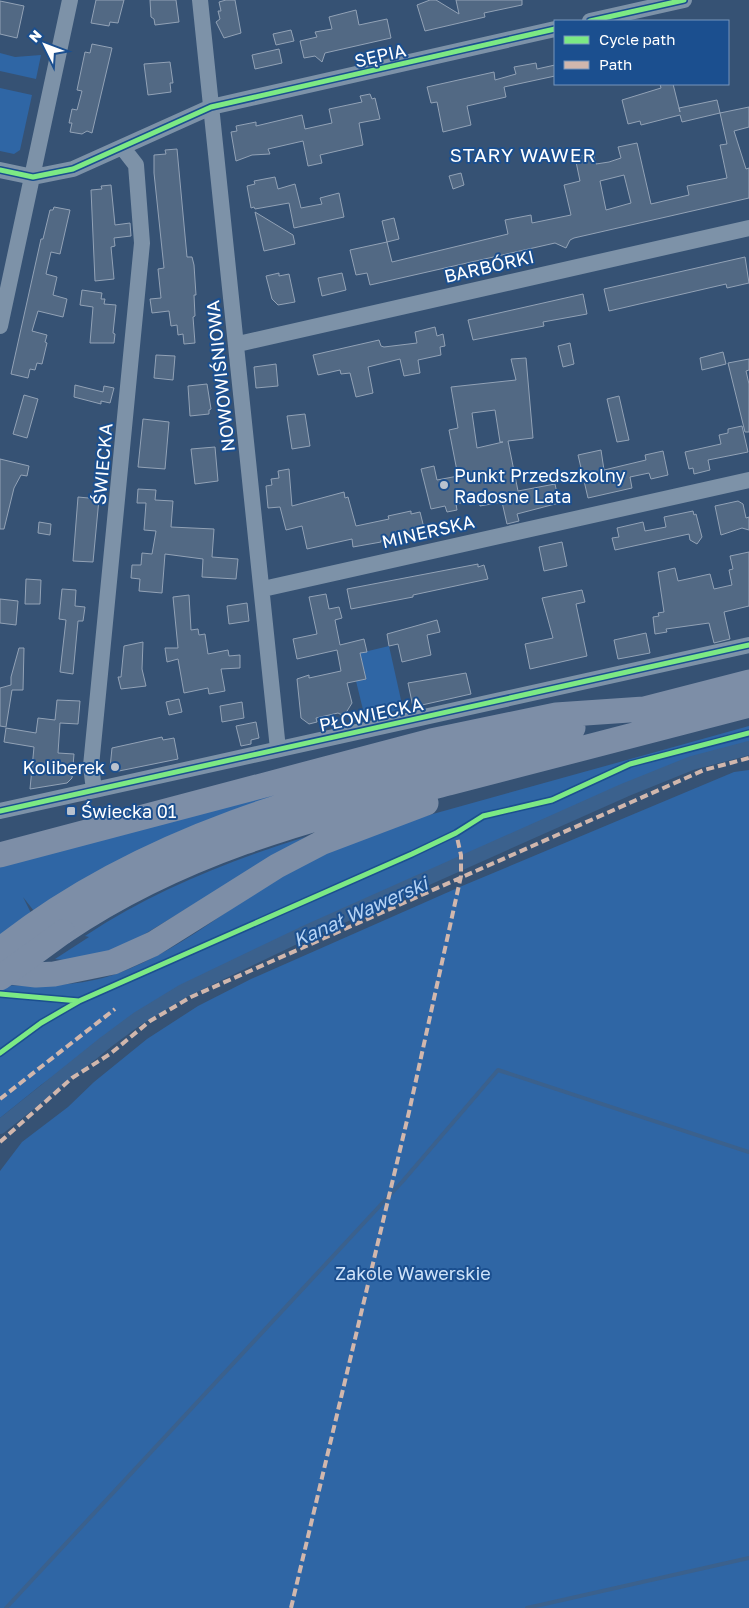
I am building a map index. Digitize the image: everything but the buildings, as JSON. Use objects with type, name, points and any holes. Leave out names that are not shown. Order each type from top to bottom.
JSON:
[{"type":"main road","points":[[0,950],[26,930],[115,874],[175,844],[228,823],[324,793],[749,682]]},
{"type":"main road","points":[[0,978],[63,932],[150,881],[226,847],[330,814],[749,705]]},
{"type":"main road","points":[[0,855],[440,738],[556,715],[644,709]]},
{"type":"main road","points":[[0,971],[36,975],[54,974],[113,962],[153,944],[277,866],[323,842],[425,804],[465,778]]},
{"type":"street","points":[[0,326],[70,0]]},
{"type":"street","name":"NOWOWIŚNIOWA","points":[[200,0],[238,344],[278,748]]},
{"type":"street","points":[[594,20],[684,0]]},
{"type":"street","name":"SĘPIA","points":[[33,177],[73,169],[211,107],[554,29]]},
{"type":"street","name":"ŚWIECKA","points":[[94,790],[91,766],[142,243],[136,165],[122,147]]},
{"type":"street","points":[[0,170],[33,177]]},
{"type":"street","name":"BARBÓRKI","points":[[238,344],[749,228]]},
{"type":"street","name":"MINERSKA","points":[[263,589],[749,480]]},
{"type":"street","name":"PŁOWIECKA","points":[[0,811],[278,748],[749,646]]},
{"type":"green space","points":[[0,53],[15,57],[41,55],[36,79],[0,71]]},
{"type":"green space","points":[[0,88],[32,95],[20,150],[14,154],[0,151]]},
{"type":"green space","points":[[389,646],[403,709],[365,718],[356,681],[366,679],[360,653]]},
{"type":"green space","points":[[749,726],[749,744],[688,761],[642,778],[250,955],[160,1000],[41,1085],[0,1118],[0,985],[71,984],[113,975],[156,957],[196,933],[273,881],[303,864],[365,836],[397,824]]},
{"type":"green space","points":[[379,763],[178,832],[117,861],[34,911],[23,897],[31,913],[0,936],[0,864]]},
{"type":"green space","name":"Zakole Wawerskie","points":[[749,770],[749,1608],[0,1608],[0,1171],[22,1142],[68,1107],[94,1082],[147,1039],[198,1006],[251,979],[462,886],[734,772]]},
{"type":"green space","points":[[305,837],[120,949],[73,961],[55,959],[89,937],[85,936],[164,891],[219,867]]},
{"type":"waterway","name":"Kanał Wawerski","points":[[0,1127],[106,1042],[137,1019],[183,991],[302,934],[625,790],[692,763],[749,748]]},
{"type":"waterway","points":[[6,1608],[402,1182],[498,1070],[749,1152]]},
{"type":"waterway","points":[[527,1608],[749,1558]]},
{"type":"marked path","points":[[0,1142],[72,1078],[110,1054],[150,1021],[191,997],[704,770],[749,758]]},
{"type":"marked path","points":[[291,1608],[409,1112],[461,876],[461,855],[456,833]]},
{"type":"marked path","points":[[0,1099],[115,1009]]},
{"type":"cycle path","points":[[594,20],[684,0]]},
{"type":"cycle path","points":[[0,170],[33,177],[73,169],[211,107],[554,29]]},
{"type":"cycle path","points":[[0,811],[749,645]]},
{"type":"cycle path","points":[[0,1053],[41,1023],[79,1001],[412,854],[456,833],[483,816],[552,800],[630,764],[749,733]]},
{"type":"cycle path","points":[[0,994],[79,1001]]},
{"type":"place","name":"Punkt Przedszkolny Radosne Lata","points":[[444,485]]},
{"type":"place","name":"Koliberek","points":[[115,767]]},
{"type":"place","name":"Świecka 01","points":[[71,811]]},
{"type":"district","name":"STARY WAWER","points":[[523,154]]}]
